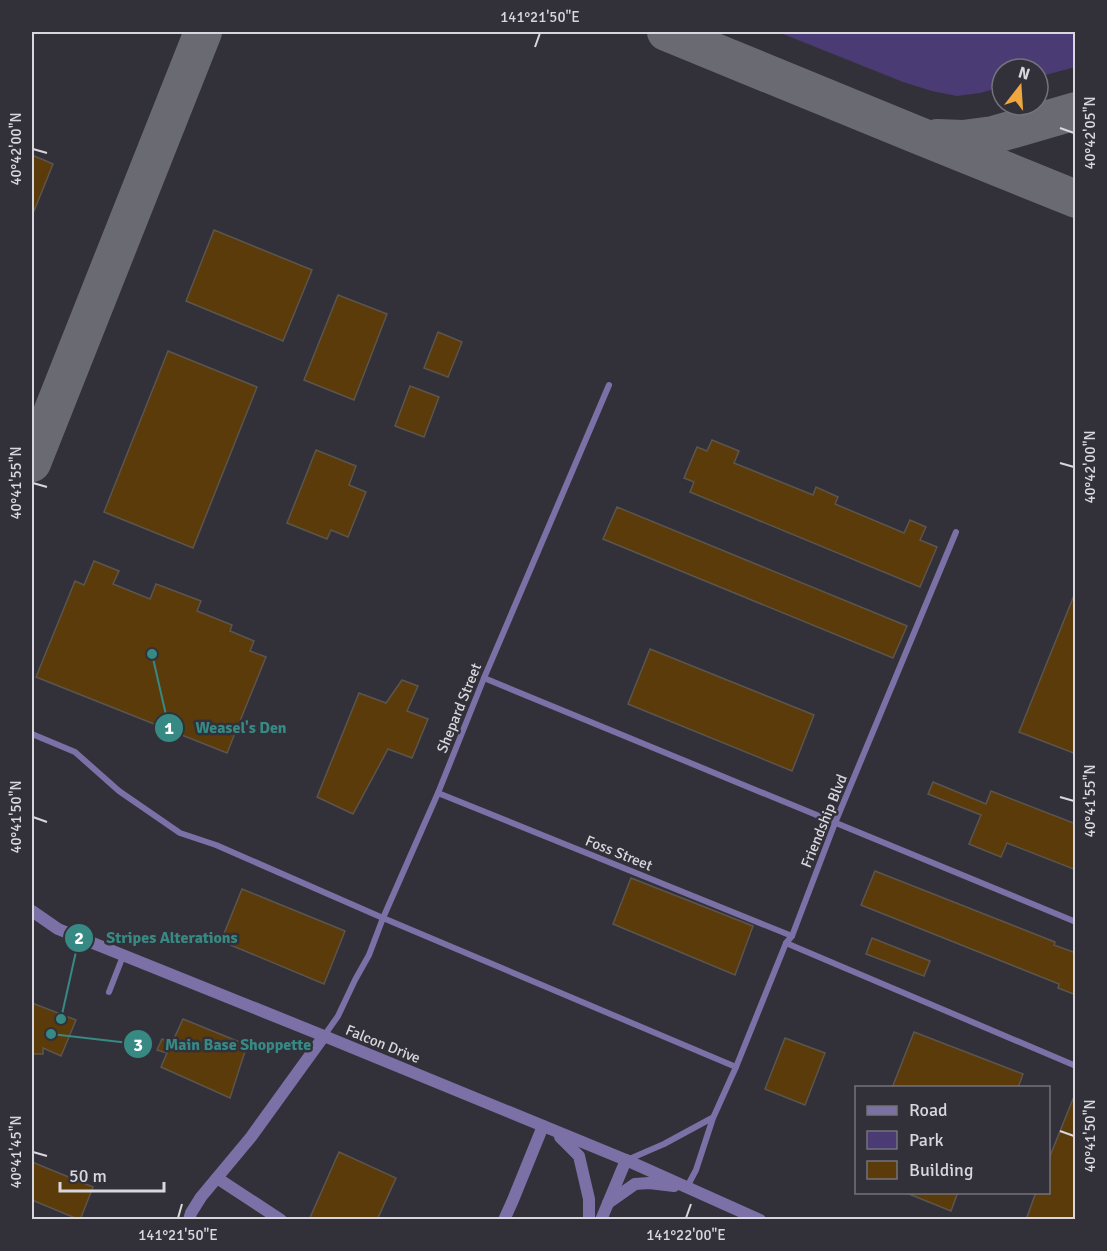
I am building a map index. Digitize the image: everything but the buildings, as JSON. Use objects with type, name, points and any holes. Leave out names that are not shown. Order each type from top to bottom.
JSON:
[{"type":"street","name":"Falcon Drive","points":[[32,911],[58,929],[626,1160],[687,1188]]},
{"type":"street","points":[[189,1220],[201,1197],[251,1137],[324,1036]]},
{"type":"street","points":[[504,1220],[548,1129],[579,1156],[589,1199],[589,1220]]},
{"type":"street","points":[[601,1220],[626,1160]]},
{"type":"street","points":[[217,1178],[282,1220]]},
{"type":"street","points":[[608,1203],[635,1184],[649,1183],[687,1188],[759,1220]]},
{"type":"lane","name":"Shepard Street","points":[[324,1036],[338,1016],[369,954],[609,385]]},
{"type":"lane","name":"Friendship Blvd","points":[[687,1188],[696,1170],[713,1118],[786,943],[792,936],[835,823],[956,532]]},
{"type":"lane","points":[[484,678],[1076,922]]},
{"type":"lane","points":[[32,734],[75,752],[119,791],[180,833],[216,845],[736,1067]]},
{"type":"lane","name":"Foss Street","points":[[438,793],[792,936]]},
{"type":"lane","points":[[786,943],[1076,1066]]},
{"type":"lane","points":[[109,992],[123,956]]},
{"type":"lane","points":[[626,1160],[664,1144],[713,1118]]},
{"type":"green space","points":[[778,32],[1075,32],[1075,67],[1050,74],[1050,57],[990,57],[990,90],[957,96],[903,82]]},
{"type":"taxiway","points":[[32,463],[203,32]]},
{"type":"taxiway","points":[[666,32],[1076,199]]},
{"type":"taxiway","points":[[937,138],[963,139],[993,135],[1076,111]]},
{"type":"place","name":"Weasel's Den","points":[[152,654]]},
{"type":"place","name":"Stripes Alterations","points":[[61,1019]]},
{"type":"place","name":"Main Base Shoppette","points":[[51,1034]]}]
